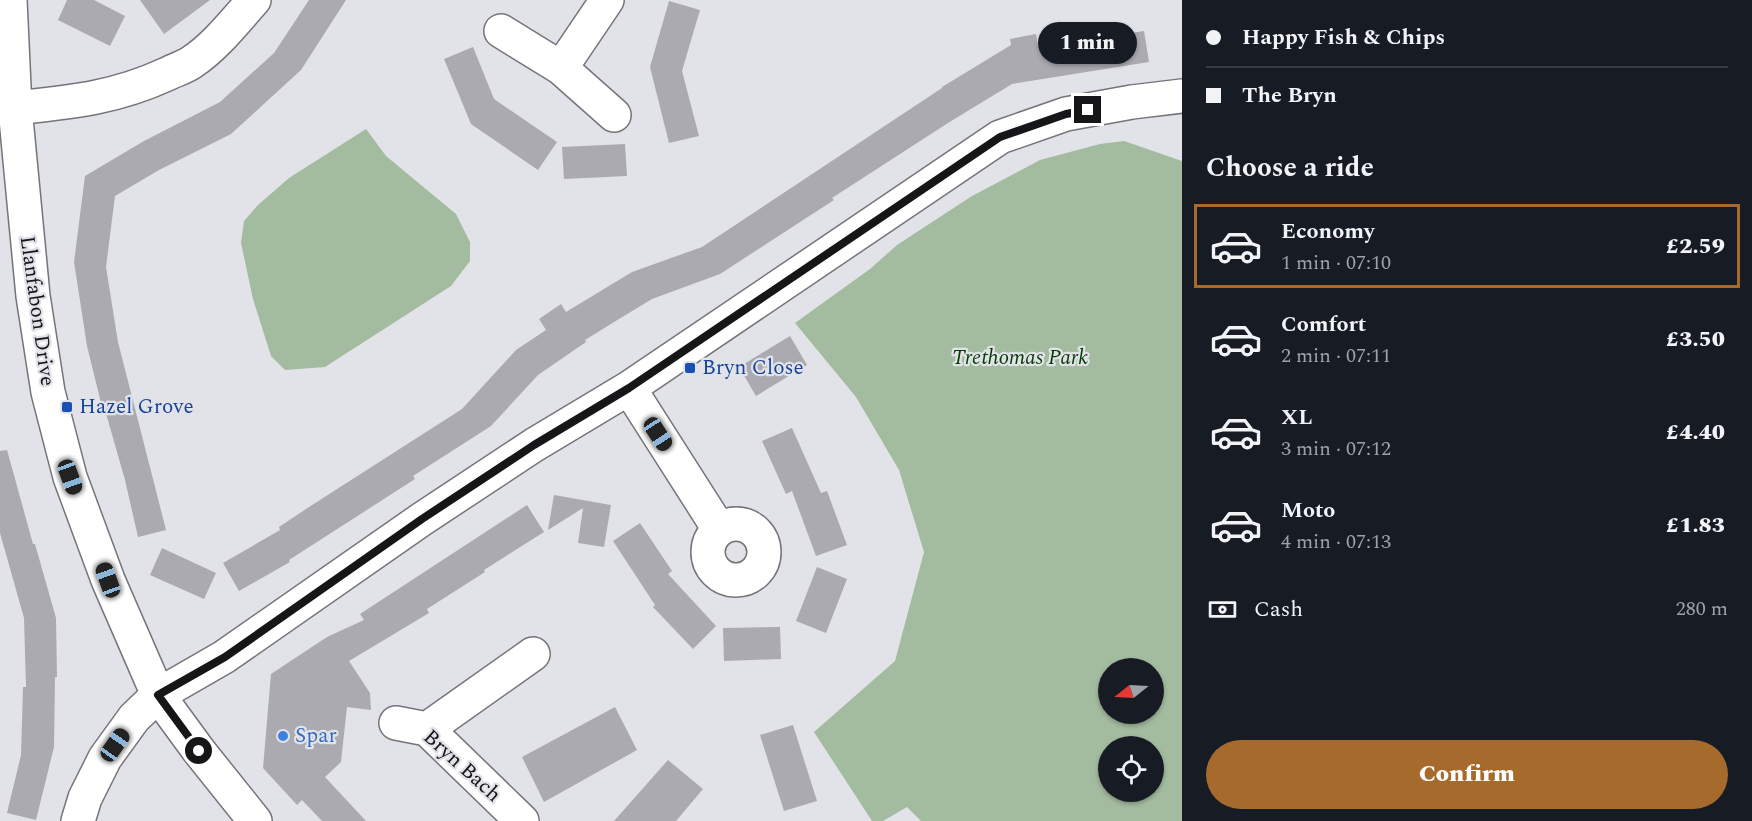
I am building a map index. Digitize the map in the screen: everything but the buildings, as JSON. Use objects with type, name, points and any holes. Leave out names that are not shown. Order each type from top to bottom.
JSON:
[{"type":"street","name":"Llanfabon Drive","points":[[10,0],[15,108],[33,296],[48,392],[73,487],[108,580],[158,695],[255,821]]},
{"type":"street","points":[[15,108],[83,101],[124,91],[155,80],[191,63],[222,36],[254,0]]},
{"type":"street","points":[[561,68],[607,0]]},
{"type":"street","points":[[501,31],[561,68],[614,115]]},
{"type":"street","points":[[78,821],[85,798],[105,758],[134,718],[158,695],[225,657],[422,519],[534,445],[629,388],[1000,137],[1066,114],[1182,96]]},
{"type":"street","points":[[629,388],[719,529]]},
{"type":"street","name":"Bryn Bach","points":[[522,821],[411,726],[533,654]]},
{"type":"green space","points":[[366,129],[386,156],[456,214],[470,242],[470,261],[451,286],[325,367],[285,370],[271,356],[253,299],[241,243],[244,221],[258,205],[289,178]]},
{"type":"green space","name":"Trethomas Park","points":[[1124,141],[1182,161],[1182,821],[921,821],[907,807],[883,821],[872,821],[814,732],[895,661],[924,552],[899,470],[856,397],[795,323],[870,269],[897,245],[972,196],[1040,160],[1100,144]]},
{"type":"place","name":"Bryn Close","points":[[690,368]]},
{"type":"place","name":"Hazel Grove","points":[[67,407]]},
{"type":"place","name":"Spar","points":[[283,736]]},
{"type":"route","points":[[199,751],[158,695],[225,657],[422,519],[534,445],[629,388],[740,315],[1000,137],[1066,114],[1088,110]]}]
